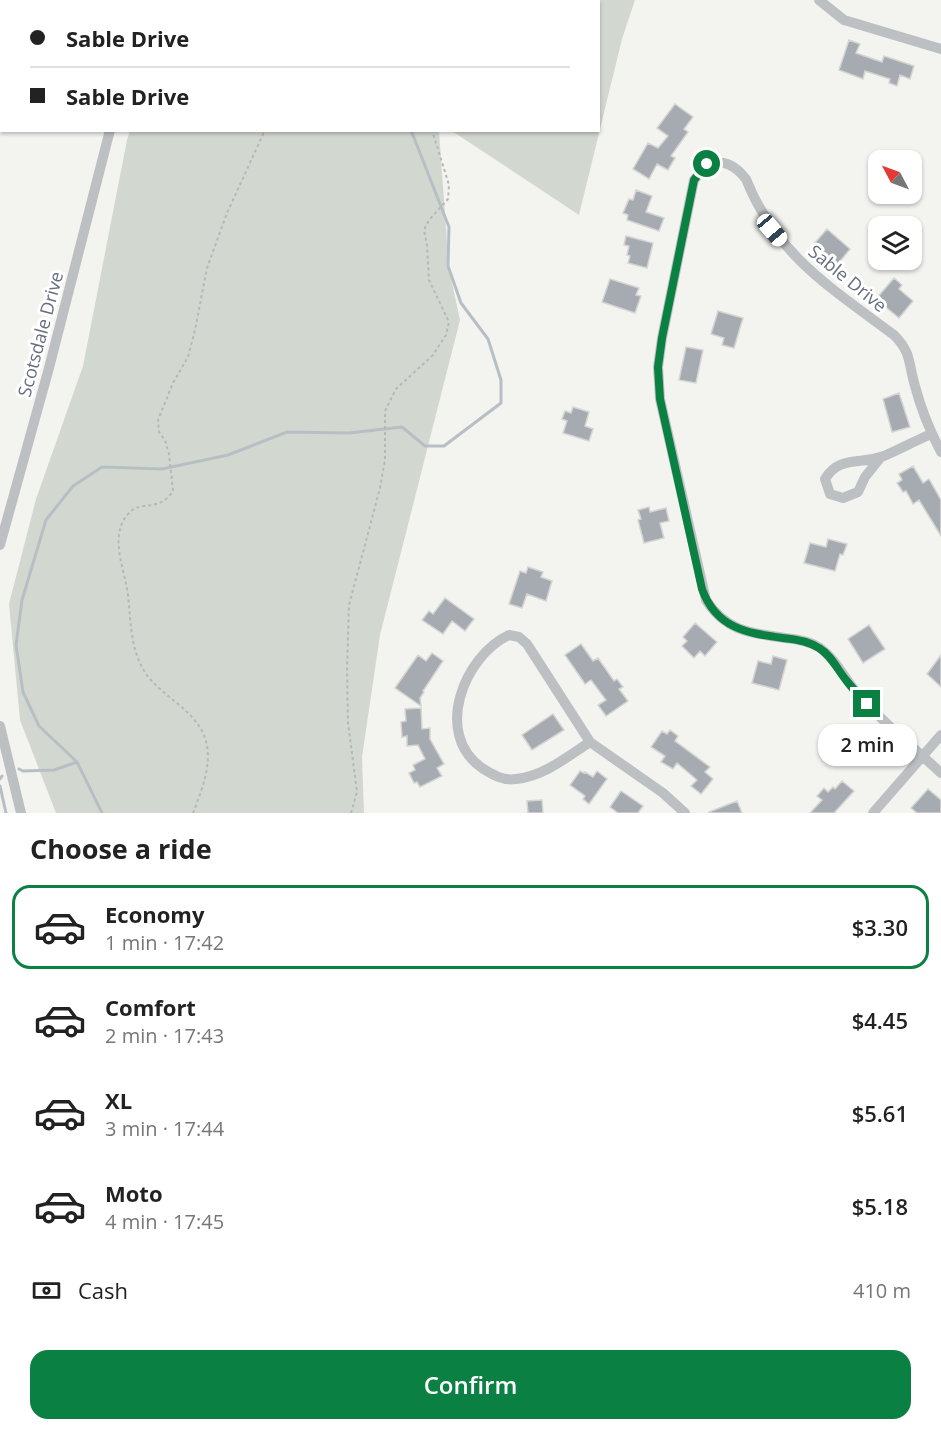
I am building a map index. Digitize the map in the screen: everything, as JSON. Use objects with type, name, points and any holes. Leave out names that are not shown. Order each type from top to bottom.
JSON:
[{"type":"street","points":[[819,0],[844,20],[941,49]]},
{"type":"street","name":"Scotsdale Drive","points":[[0,545],[49,368],[109,132]]},
{"type":"street","name":"Sable Drive","points":[[941,452],[931,434],[914,385],[904,345],[809,270],[790,252],[772,230],[746,178],[740,171],[725,162],[707,164],[694,180],[658,367],[660,399],[706,600],[720,619],[741,630],[799,640],[819,648],[884,722],[941,773]]},
{"type":"street","points":[[881,457],[858,492],[843,498],[830,494],[825,479],[831,468],[846,462],[881,457],[931,434]]},
{"type":"street","points":[[590,742],[549,768],[527,777],[499,778],[475,763],[460,739],[456,710],[474,667],[495,641],[509,635],[519,637],[527,644],[590,742],[663,793],[685,813]]},
{"type":"street","points":[[0,726],[21,813]]},
{"type":"street","points":[[873,813],[941,735]]},
{"type":"path","points":[[193,813],[206,771],[207,752],[203,733],[190,716],[148,675],[137,658],[130,634],[128,592],[123,577],[118,543],[128,515],[141,506],[166,501],[173,491],[169,454],[165,440],[159,432],[158,420],[173,382],[188,357],[207,268],[227,213],[264,132]]},
{"type":"path","points":[[351,813],[357,792],[348,723],[349,604],[380,488],[385,460],[384,419],[388,404],[396,389],[433,355],[446,335],[449,322],[429,279],[424,230],[429,220],[448,199],[449,185],[433,132]]},
{"type":"shaded area","points":[[600,0],[635,0],[622,39],[600,129]]},
{"type":"shaded area","points":[[130,132],[439,132],[449,269],[460,320],[380,635],[362,757],[364,813],[56,813],[20,720],[9,604],[36,499],[83,366]]},
{"type":"shaded area","points":[[454,132],[599,132],[579,215]]},
{"type":"building","points":[[849,40],[860,44],[856,53],[882,62],[884,56],[914,66],[910,79],[900,75],[897,86],[889,83],[890,79],[865,71],[863,79],[839,70]]},
{"type":"building","points":[[675,104],[693,117],[684,129],[688,132],[671,156],[675,158],[668,170],[657,164],[649,179],[633,169],[648,143],[658,148],[668,136],[657,128]]},
{"type":"building","points":[[636,190],[652,196],[646,212],[664,218],[659,231],[627,220],[628,215],[623,213],[629,199],[633,200]]},
{"type":"building","points":[[827,229],[850,249],[837,265],[813,245]]},
{"type":"building","points":[[626,236],[653,243],[647,268],[628,263],[629,246],[624,245]]},
{"type":"building","points":[[894,278],[902,285],[899,289],[913,301],[899,318],[876,299]]},
{"type":"building","points":[[610,279],[639,288],[636,295],[641,296],[635,313],[602,302]]},
{"type":"building","points":[[718,311],[743,318],[734,348],[722,345],[724,338],[711,334]]},
{"type":"building","points":[[686,347],[703,350],[696,383],[679,380]]},
{"type":"building","points":[[899,393],[910,427],[892,432],[883,399]]},
{"type":"building","points":[[573,407],[589,412],[585,426],[593,429],[589,441],[563,433],[567,421],[562,419],[565,411],[571,413]]},
{"type":"building","points":[[913,466],[923,483],[929,479],[941,500],[941,536],[919,500],[913,504],[906,491],[903,492],[897,483],[902,480],[899,474]]},
{"type":"building","points":[[649,507],[650,512],[666,508],[669,521],[660,523],[664,538],[644,543],[638,510]]},
{"type":"building","points":[[828,539],[847,544],[843,555],[840,554],[835,571],[804,563],[810,543],[826,547]]},
{"type":"building","points":[[528,567],[543,572],[541,577],[552,581],[546,601],[527,594],[522,608],[509,604],[520,571],[526,573]]},
{"type":"building","points":[[445,598],[474,619],[465,631],[452,621],[443,634],[422,620],[429,611],[433,614]]},
{"type":"building","points":[[695,623],[717,642],[705,656],[700,651],[694,658],[682,646],[687,641],[683,637]]},
{"type":"building","points":[[869,625],[885,649],[863,663],[848,639]]},
{"type":"building","points":[[581,644],[593,661],[598,658],[614,681],[617,679],[623,687],[619,689],[628,701],[606,716],[598,705],[606,700],[591,680],[585,684],[565,655]]},
{"type":"building","points":[[432,653],[443,661],[423,691],[420,698],[421,706],[395,688],[418,655],[426,661]]},
{"type":"building","points":[[941,655],[941,687],[927,674]]},
{"type":"building","points":[[773,656],[787,660],[779,690],[752,683],[758,661],[771,664]]},
{"type":"building","points":[[421,708],[422,729],[430,728],[430,739],[444,764],[437,768],[442,776],[420,787],[417,782],[414,783],[409,773],[415,770],[413,765],[425,759],[418,745],[407,746],[407,736],[402,737],[401,722],[406,721],[405,709]]},
{"type":"building","points":[[553,714],[564,730],[532,750],[522,735]]},
{"type":"building","points":[[670,730],[678,736],[675,741],[710,767],[705,772],[713,779],[701,794],[691,786],[697,780],[677,763],[673,769],[661,762],[665,756],[651,747],[662,731],[667,734]]},
{"type":"building","points":[[580,771],[593,777],[597,771],[607,779],[589,804],[583,799],[585,796],[570,785]]},
{"type":"building","points":[[842,781],[854,791],[834,813],[810,813],[822,800],[817,796],[824,788],[828,792],[833,787],[835,789]]},
{"type":"building","points":[[928,789],[941,800],[941,813],[917,813],[911,808]]},
{"type":"building","points":[[621,791],[643,806],[638,813],[618,813],[610,807]]},
{"type":"building","points":[[542,800],[543,813],[528,813],[527,801]]},
{"type":"building","points":[[737,801],[742,813],[709,813],[709,812]]},
{"type":"waterway","points":[[102,813],[77,762],[39,726],[23,692],[16,645],[22,600],[46,520],[73,486],[102,467],[162,469],[228,455],[287,432],[349,433],[402,427],[425,446],[444,446],[501,403],[501,380],[488,339],[461,303],[448,266],[449,227],[412,132]]},
{"type":"waterway","points":[[19,769],[23,771],[54,770],[77,762]]},
{"type":"waterway","points":[[0,786],[6,813]]},
{"type":"route","points":[[707,164],[694,180],[658,367],[660,399],[702,589],[712,610],[730,625],[741,630],[799,640],[819,648],[867,704]]}]
